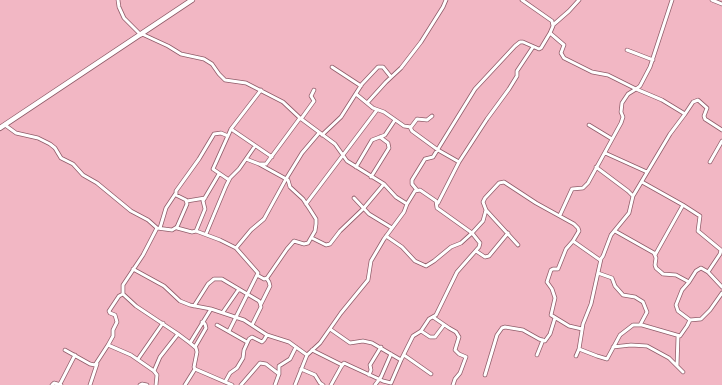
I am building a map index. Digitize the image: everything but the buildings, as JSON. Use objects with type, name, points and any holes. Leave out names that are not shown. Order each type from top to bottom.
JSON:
[{"type":"main road","points":[[2,126],[192,0]]},
{"type":"street","points":[[118,0],[119,7],[124,18],[141,34],[168,46],[181,54],[204,59],[212,64],[219,74],[226,80],[246,83],[286,104],[300,119],[335,144],[347,161],[384,184],[396,197],[407,204]]},
{"type":"street","points":[[368,103],[401,68],[421,42],[443,8],[446,0]]},
{"type":"street","points":[[522,0],[551,20],[553,25]]},
{"type":"street","points":[[438,203],[429,195],[417,190],[412,184],[412,180],[425,159],[433,157],[474,89],[505,55],[520,42],[539,49],[542,48],[553,25],[569,12],[578,0]]},
{"type":"street","points":[[560,215],[572,189],[583,188],[586,186],[622,120],[622,103],[628,94],[640,86],[653,60],[672,0]]},
{"type":"street","points":[[712,0],[722,4]]},
{"type":"street","points":[[550,33],[564,45],[561,53],[564,58],[592,72],[608,75],[662,100],[685,114]]},
{"type":"street","points":[[312,350],[342,365],[344,363],[348,364],[387,383],[391,383],[413,336],[421,330],[429,319],[436,315],[457,272],[476,250],[480,243],[472,233],[437,208],[438,203],[459,162],[487,118],[516,78],[518,70],[533,47]]},
{"type":"street","points":[[627,50],[653,60]]},
{"type":"street","points":[[332,67],[361,86]]},
{"type":"street","points":[[236,248],[251,230],[264,219],[302,154],[321,134],[341,117],[361,86],[380,67],[392,77]]},
{"type":"street","points":[[229,180],[213,169],[231,130],[261,90]]},
{"type":"street","points":[[259,164],[266,164],[314,101],[311,94],[314,90]]},
{"type":"street","points":[[356,94],[377,110],[384,112],[401,125],[410,127],[412,131],[438,150],[459,162]]},
{"type":"street","points":[[576,356],[579,349],[582,329],[591,304],[601,259],[615,230],[629,213],[633,196],[670,134],[693,102],[698,100],[707,108],[704,116],[705,119],[722,130]]},
{"type":"street","points":[[306,204],[377,110]]},
{"type":"street","points":[[410,127],[417,119],[425,121],[432,116]]},
{"type":"street","points":[[356,167],[372,140],[385,135],[395,120]]},
{"type":"street","points":[[589,125],[612,139]]},
{"type":"street","points":[[2,126],[16,133],[38,138],[50,144],[61,158],[73,164],[83,175],[94,181],[133,213],[146,218],[158,228],[172,230],[177,228],[192,232],[196,231],[236,248],[257,271],[257,276],[229,332]]},
{"type":"street","points":[[231,130],[272,157]]},
{"type":"street","points":[[185,385],[195,369],[194,366],[197,352],[194,347],[163,323],[136,306],[123,294],[123,285],[143,255],[158,228],[166,208],[214,134],[221,133],[228,136]]},
{"type":"street","points":[[371,177],[389,148],[388,143],[380,136]]},
{"type":"street","points":[[710,162],[722,140]]},
{"type":"street","points":[[206,234],[229,180],[240,169],[255,146]]},
{"type":"street","points":[[605,153],[647,172]]},
{"type":"street","points":[[246,160],[259,164],[286,179],[289,182],[290,188],[306,204],[316,219],[315,231],[312,238],[306,244],[296,240],[293,241],[267,278]]},
{"type":"street","points":[[596,167],[633,196]]},
{"type":"street","points":[[196,231],[205,209],[203,202],[219,174]]},
{"type":"street","points":[[518,245],[486,210],[483,202],[499,183],[504,182],[536,203],[560,215],[578,228],[579,231],[566,249],[558,269],[550,270],[546,280],[547,284],[552,289],[555,298],[551,315],[568,326],[582,329]]},
{"type":"street","points":[[642,182],[699,215],[701,218],[698,231],[721,249],[720,254],[708,272]]},
{"type":"street","points":[[312,238],[326,244],[330,244],[340,231],[363,209],[384,184]]},
{"type":"street","points":[[295,385],[307,355],[320,343],[344,308],[368,280],[370,261],[404,212],[407,204],[417,190]]},
{"type":"street","points":[[176,193],[176,195],[186,201],[206,198]]},
{"type":"street","points":[[354,198],[363,209],[392,228]]},
{"type":"street","points":[[177,228],[187,205],[186,201]]},
{"type":"street","points":[[683,205],[655,255],[655,265],[659,271],[689,282]]},
{"type":"street","points":[[386,236],[402,247],[415,261],[423,266],[427,266],[450,247],[464,241],[483,221],[486,210]]},
{"type":"street","points":[[615,230],[655,255]]},
{"type":"street","points":[[476,250],[485,257],[489,256],[508,233]]},
{"type":"street","points":[[573,241],[597,259],[601,259]]},
{"type":"street","points":[[722,287],[708,272],[701,268],[682,290],[676,305],[678,311],[690,320],[701,320],[722,293]]},
{"type":"street","points":[[133,269],[164,286],[180,301],[194,306],[223,312],[236,317],[267,335],[289,342],[307,355]]},
{"type":"street","points":[[598,273],[612,278],[615,286],[623,295],[635,297],[643,302],[646,312],[640,325]]},
{"type":"street","points":[[257,276],[267,278]]},
{"type":"street","points":[[252,325],[270,286],[267,278]]},
{"type":"street","points":[[194,306],[204,289],[214,279],[222,279],[259,301],[261,304]]},
{"type":"street","points":[[223,312],[239,289]]},
{"type":"street","points":[[90,385],[97,364],[113,336],[116,316],[109,311],[119,296],[123,294]]},
{"type":"street","points":[[190,343],[211,309]]},
{"type":"street","points":[[433,316],[456,332],[459,340],[455,350],[466,358],[453,385]]},
{"type":"street","points":[[537,355],[543,340],[548,338],[555,318]]},
{"type":"street","points":[[579,349],[607,359],[620,335],[633,325],[640,325],[678,336],[682,335],[690,320]]},
{"type":"street","points":[[194,347],[206,328],[205,324],[202,322]]},
{"type":"street","points":[[138,359],[163,323]]},
{"type":"street","points":[[217,325],[247,342]]},
{"type":"street","points":[[421,330],[430,337],[435,338],[444,325]]},
{"type":"street","points":[[485,375],[497,336],[502,328],[505,327],[523,330],[543,340]]},
{"type":"street","points":[[330,329],[350,343],[363,341],[372,343],[401,360]]},
{"type":"street","points":[[154,371],[160,357],[178,334]]},
{"type":"street","points":[[225,382],[230,373],[237,368],[243,358],[244,350],[249,339],[252,337],[260,342],[263,342],[267,335]]},
{"type":"street","points":[[677,366],[678,336]]},
{"type":"street","points":[[108,345],[131,355],[154,371],[156,375],[156,385]]},
{"type":"street","points":[[613,347],[631,345],[647,346],[661,353],[683,372]]},
{"type":"street","points":[[275,385],[279,374],[280,365],[290,359],[296,347]]},
{"type":"street","points":[[369,375],[371,370],[370,365],[381,348]]},
{"type":"street","points":[[65,350],[90,364],[97,364]]},
{"type":"street","points":[[375,385],[391,354]]},
{"type":"street","points":[[52,385],[54,383],[61,385],[75,355]]},
{"type":"street","points":[[404,355],[431,374]]},
{"type":"street","points":[[241,385],[260,363],[266,364],[279,374]]},
{"type":"street","points":[[332,385],[342,365]]},
{"type":"street","points":[[195,369],[232,385]]},
{"type":"street","points":[[301,369],[315,375],[323,385]]},
{"type":"street","points":[[140,385],[147,385]]}]
